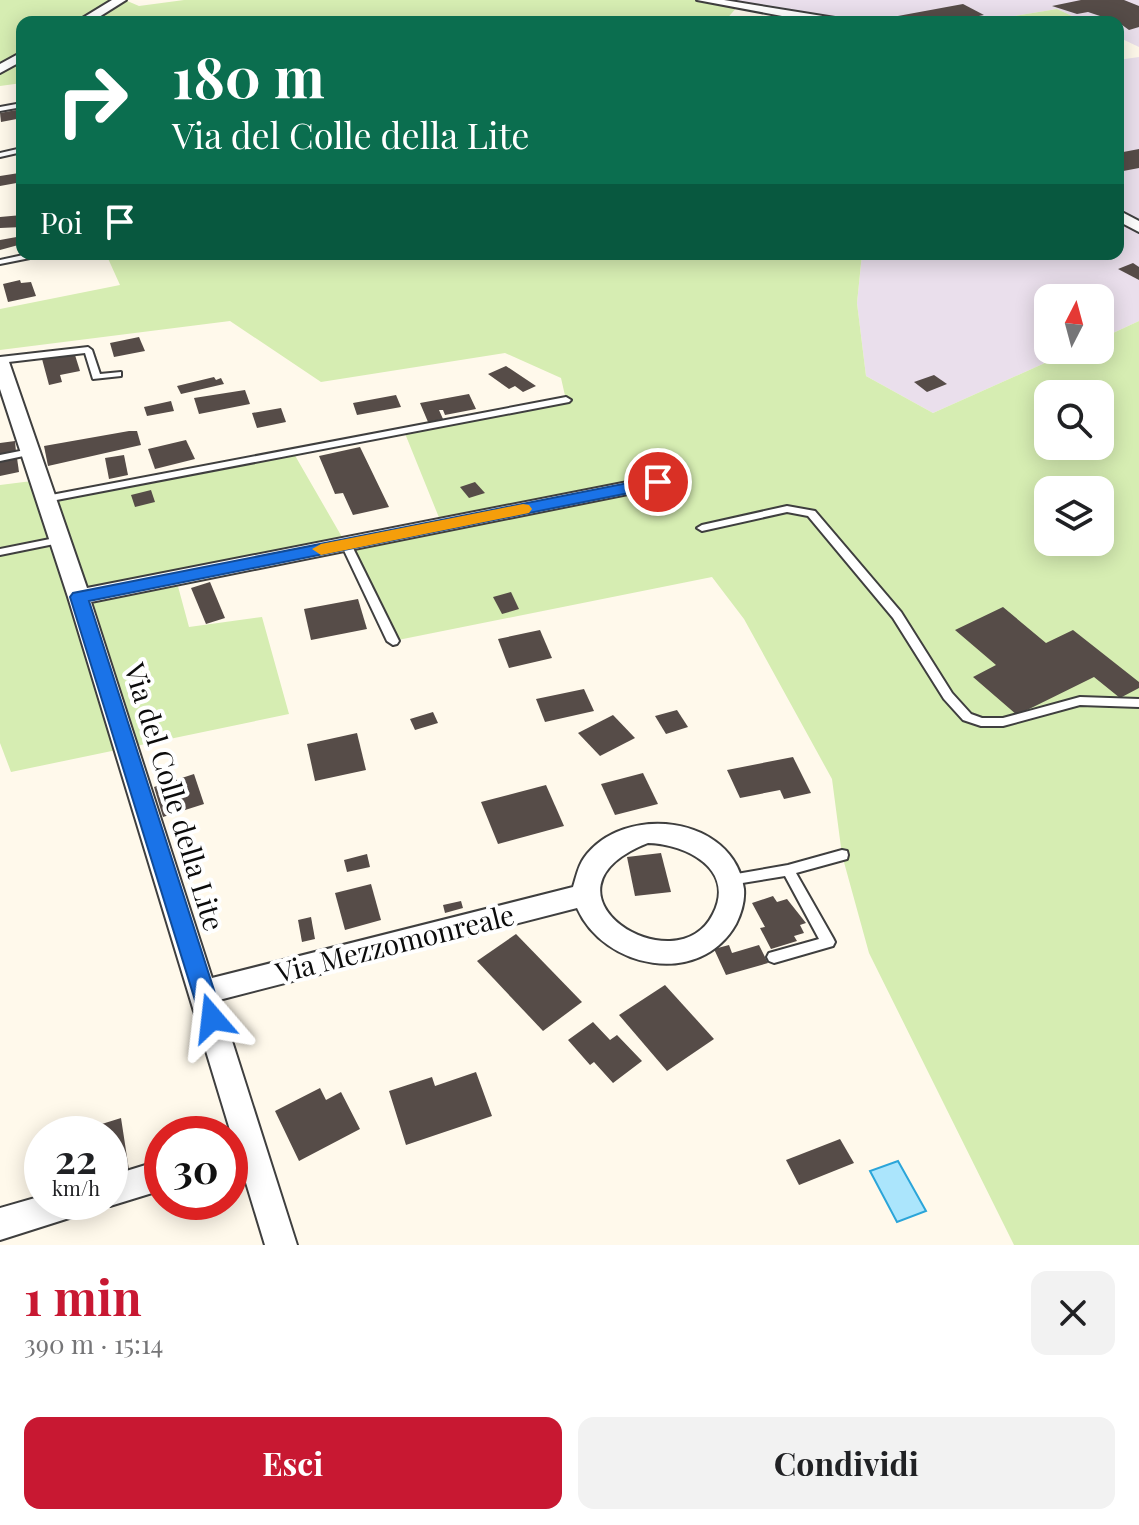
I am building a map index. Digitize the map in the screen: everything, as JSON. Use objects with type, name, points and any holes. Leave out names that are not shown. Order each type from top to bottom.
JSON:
[{"type":"street","points":[[92,16],[120,0]]},
{"type":"street","points":[[703,0],[799,16]]},
{"type":"street","name":"Via del Colle della Lite","points":[[0,361],[79,597],[204,992],[233,1116]]},
{"type":"street","points":[[79,597],[658,482]]},
{"type":"street","points":[[647,833],[668,834],[698,844],[721,863],[730,880],[732,899],[727,918],[714,935],[695,947],[672,952],[647,952],[624,944],[604,931],[591,914],[586,895],[587,877],[595,861],[608,847],[647,833]]},
{"type":"street","name":"Via Mezzomonreale","points":[[204,992],[586,895]]},
{"type":"street","name":"Via del Colle della Lite","points":[[248,1167],[281,1245]]},
{"type":"street","points":[[0,1224],[24,1217]]},
{"type":"lane","points":[[0,361],[88,350],[96,377],[118,374]]},
{"type":"lane","points":[[46,499],[566,400]]},
{"type":"lane","points":[[0,458],[30,452]]},
{"type":"lane","points":[[702,528],[787,509],[811,513],[897,615],[953,703],[967,717],[988,723],[1003,722],[1080,701],[1139,703]]},
{"type":"lane","points":[[0,552],[60,540]]},
{"type":"lane","points":[[346,544],[393,641]]},
{"type":"lane","points":[[730,880],[788,870],[842,855]]},
{"type":"lane","points":[[774,957],[828,942],[788,870]]},
{"type":"shaded area","points":[[698,0],[1139,0],[1139,47],[1124,40],[1124,16],[1072,16],[1057,9],[1014,16],[797,16]]},
{"type":"shaded area","points":[[1139,57],[1139,321],[1114,333],[1114,284],[1034,284],[1034,364],[1043,364],[933,413],[866,376],[857,303],[861,260],[1124,260],[1124,59]]},
{"type":"green space","points":[[0,0],[125,0],[139,6],[184,0],[698,0],[738,6],[729,16],[16,16],[16,84],[0,86]]},
{"type":"green space","points":[[1057,9],[1072,16],[1014,16]]},
{"type":"green space","points":[[109,260],[861,260],[857,303],[866,376],[933,413],[1043,364],[1114,364],[1114,333],[1139,321],[1139,1245],[1014,1245],[869,953],[842,855],[832,779],[744,619],[712,577],[393,641],[346,544],[442,525],[404,431],[566,400],[561,378],[505,353],[321,382],[230,321],[0,350],[0,309],[120,285]]},
{"type":"green space","points":[[293,452],[346,544],[176,579],[189,627],[262,617],[289,714],[11,772],[0,743],[0,485],[40,480],[46,499]]},
{"type":"water","points":[[898,1161],[926,1211],[897,1222],[870,1171]]},
{"type":"building","points":[[1081,0],[1124,0],[1139,6],[1139,27],[1129,30],[1124,26],[1124,16],[1100,16],[1088,12],[1077,14],[1052,6]]},
{"type":"building","points":[[963,4],[984,15],[979,16],[898,16]]},
{"type":"building","points":[[16,110],[16,119],[1,122],[0,113]]},
{"type":"building","points":[[1139,149],[1139,168],[1124,171],[1124,152]]},
{"type":"building","points":[[16,173],[16,183],[0,186],[0,176]]},
{"type":"building","points":[[16,216],[16,227],[0,228],[0,217]]},
{"type":"building","points":[[16,237],[16,246],[0,250],[0,240]]},
{"type":"building","points":[[1133,263],[1139,267],[1139,280],[1118,269]]},
{"type":"building","points":[[20,280],[21,283],[31,282],[36,296],[8,302],[3,284]]},
{"type":"building","points":[[139,337],[145,351],[114,357],[110,343]]},
{"type":"building","points":[[75,355],[80,371],[60,375],[62,382],[49,385],[42,359]]},
{"type":"building","points":[[506,366],[536,386],[523,392],[515,386],[509,389],[488,374]]},
{"type":"building","points":[[934,375],[947,384],[927,392],[914,382]]},
{"type":"building","points":[[214,377],[216,380],[221,378],[224,384],[181,394],[177,386]]},
{"type":"building","points":[[245,390],[250,404],[199,414],[194,398]]},
{"type":"building","points":[[469,394],[476,409],[445,415],[443,410],[439,410],[443,419],[428,422],[420,403]]},
{"type":"building","points":[[396,395],[401,407],[357,415],[353,403]]},
{"type":"building","points":[[171,401],[174,411],[147,416],[144,407]]},
{"type":"building","points":[[281,408],[286,422],[257,428],[252,413]]},
{"type":"building","points":[[137,431],[141,445],[48,466],[44,446]]},
{"type":"building","points":[[186,440],[195,459],[155,469],[148,449]]},
{"type":"building","points":[[15,441],[16,452],[0,455],[0,443]]},
{"type":"building","points":[[360,447],[389,507],[353,515],[343,493],[335,494],[319,456]]},
{"type":"building","points":[[124,455],[128,475],[109,479],[105,458]]},
{"type":"building","points":[[17,458],[19,472],[0,476],[0,462]]},
{"type":"building","points":[[475,482],[485,493],[469,498],[460,487]]},
{"type":"building","points":[[151,490],[155,502],[135,507],[131,495]]},
{"type":"building","points":[[210,582],[225,618],[206,624],[191,588]]},
{"type":"building","points":[[511,592],[519,609],[502,614],[493,597]]},
{"type":"building","points":[[358,599],[367,629],[311,640],[304,609]]},
{"type":"building","points":[[1003,607],[1046,643],[1073,630],[1139,682],[1139,688],[1120,698],[1094,677],[1017,715],[973,677],[996,665],[955,630]]},
{"type":"building","points":[[540,630],[552,658],[509,668],[498,639]]},
{"type":"building","points":[[584,689],[594,711],[545,722],[536,699]]},
{"type":"building","points":[[677,710],[688,727],[666,734],[655,716]]},
{"type":"building","points":[[433,712],[438,723],[415,730],[410,719]]},
{"type":"building","points":[[613,715],[635,738],[600,756],[578,733]]},
{"type":"building","points":[[357,733],[366,770],[315,781],[307,744]]},
{"type":"building","points":[[793,757],[811,793],[784,799],[780,790],[740,798],[727,770]]},
{"type":"building","points":[[643,773],[658,804],[615,815],[601,784]]},
{"type":"building","points":[[194,774],[204,804],[163,817],[154,787]]},
{"type":"building","points":[[546,785],[564,826],[498,844],[481,802]]},
{"type":"building","points":[[661,853],[671,892],[635,896],[627,857]]},
{"type":"building","points":[[367,854],[370,867],[347,872],[344,860]]},
{"type":"building","points":[[371,884],[381,920],[345,930],[335,893]]},
{"type":"building","points":[[773,896],[777,902],[787,899],[806,923],[800,925],[804,933],[794,936],[797,941],[771,949],[760,928],[765,927],[752,903]]},
{"type":"building","points":[[461,901],[463,908],[445,913],[443,905]]},
{"type":"building","points":[[311,917],[315,939],[302,942],[298,920]]},
{"type":"building","points":[[516,934],[582,1002],[543,1031],[477,961]]},
{"type":"building","points":[[729,945],[732,953],[759,945],[768,963],[726,975],[714,949]]},
{"type":"building","points":[[665,985],[714,1039],[667,1071],[619,1015]]},
{"type":"building","points":[[593,1022],[610,1040],[617,1035],[642,1061],[613,1083],[594,1062],[590,1065],[568,1040]]},
{"type":"building","points":[[476,1072],[492,1116],[406,1145],[389,1091],[432,1077],[435,1086]]},
{"type":"building","points":[[320,1088],[326,1100],[341,1092],[360,1129],[299,1161],[275,1111]]},
{"type":"building","points":[[840,1139],[854,1163],[799,1185],[786,1160]]},
{"type":"slow traffic","points":[[321,549],[523,509]]},
{"type":"route","points":[[212,1018],[79,597],[658,482]]}]
